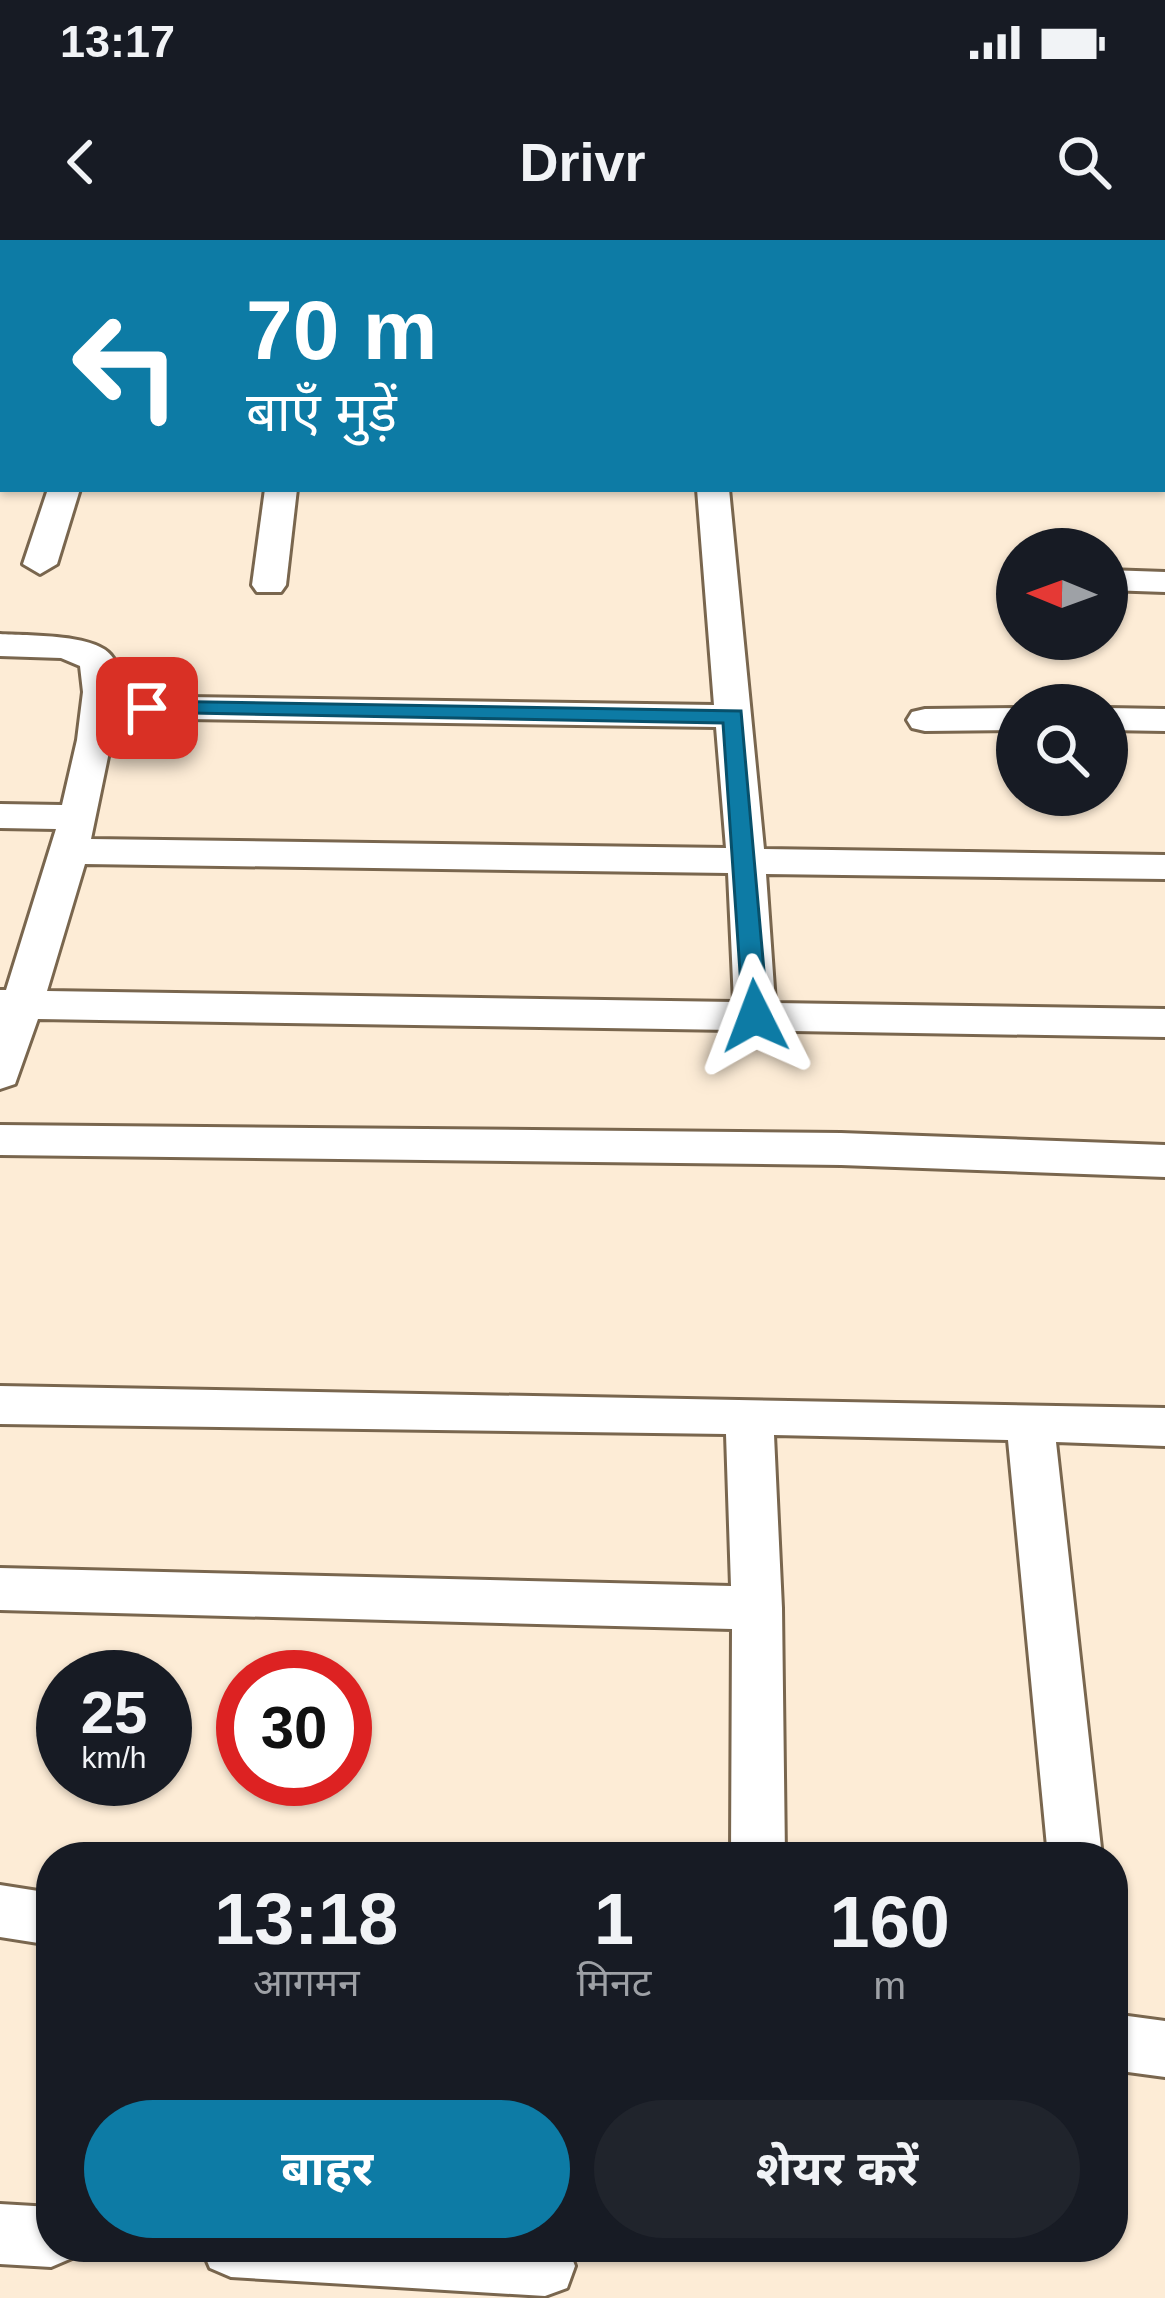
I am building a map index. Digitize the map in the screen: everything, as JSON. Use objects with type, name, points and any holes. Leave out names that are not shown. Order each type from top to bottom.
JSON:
[{"type":"street","points":[[40,564],[63,492]]},
{"type":"street","points":[[269,585],[281,492]]},
{"type":"street","points":[[713,492],[755,1016]]},
{"type":"street","points":[[1128,581],[1165,582]]},
{"type":"street","points":[[0,645],[66,648],[97,659],[104,678],[102,707],[72,834],[10,1005],[0,1074]]},
{"type":"street","points":[[102,707],[734,716]]},
{"type":"street","points":[[926,720],[996,719]]},
{"type":"street","points":[[1128,719],[1165,720]]},
{"type":"street","points":[[0,816],[72,834],[746,858],[1165,867]]},
{"type":"street","points":[[10,1005],[1165,1023]]},
{"type":"street","points":[[0,1140],[742,1147],[1165,1161]]},
{"type":"street","points":[[0,1405],[1165,1427]]},
{"type":"street","points":[[749,1417],[757,1608],[758,1842]]},
{"type":"street","points":[[1030,1421],[1073,1842]]},
{"type":"street","points":[[0,1589],[757,1608]]},
{"type":"street","points":[[0,1912],[36,1916]]},
{"type":"street","points":[[1128,2044],[1165,2049]]},
{"type":"street","points":[[0,2234],[36,2235]]},
{"type":"street","points":[[436,2262],[545,2270]]},
{"type":"route","points":[[147,708],[734,716],[755,1016]]}]
